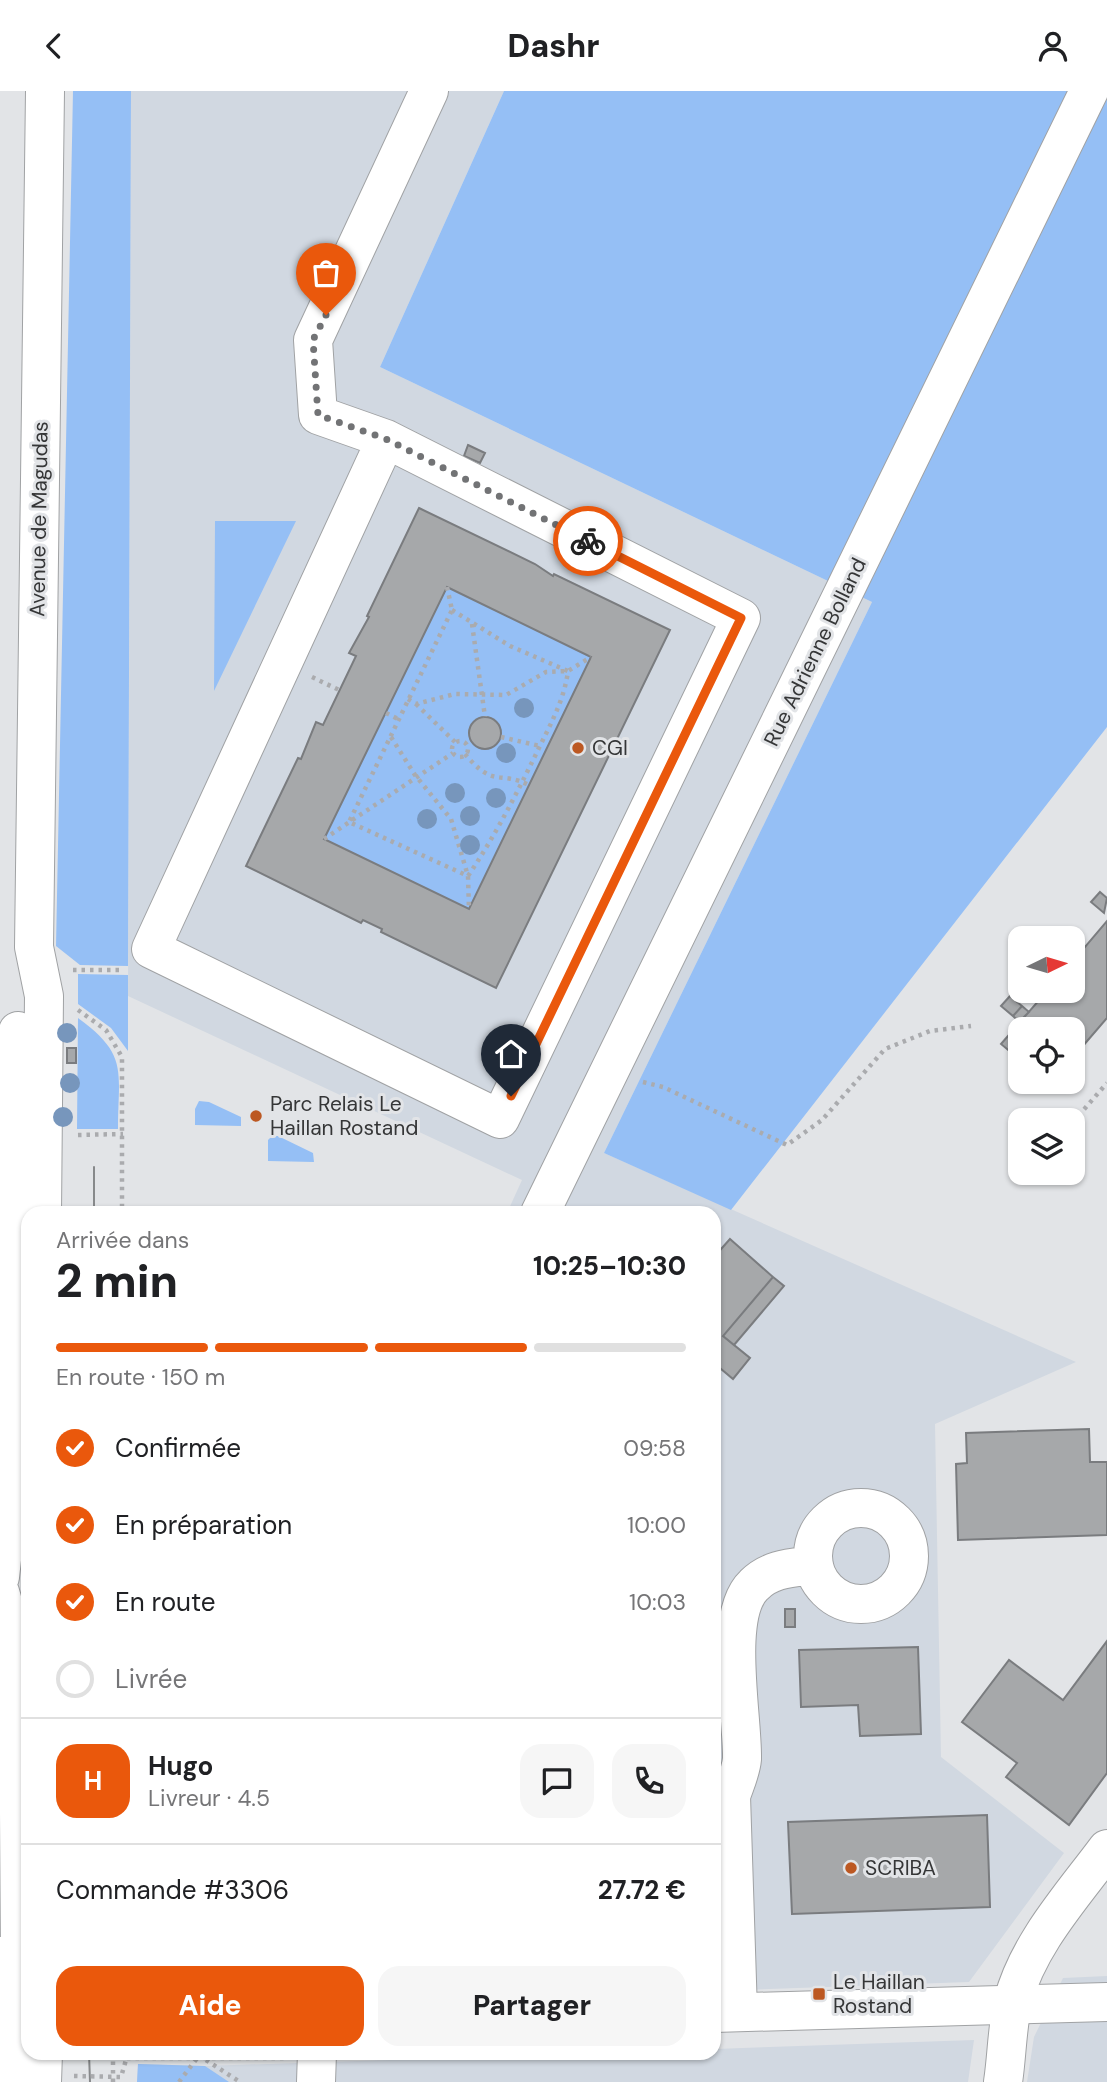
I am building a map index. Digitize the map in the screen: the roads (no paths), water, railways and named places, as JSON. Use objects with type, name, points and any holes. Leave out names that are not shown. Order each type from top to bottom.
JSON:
[{"type":"main road","name":"Avenue de Magudas","points":[[42,1206],[44,996],[34,947],[45,91]]},
{"type":"main road","points":[[386,439],[151,949],[500,1119],[741,618],[386,439],[318,415],[313,340],[429,91]]},
{"type":"main road","name":"Rue Adrienne Bolland","points":[[543,1206],[1089,91]]},
{"type":"main road","name":"Avenue de Magudas","points":[[0,1577],[11,1454],[14,1134],[20,996],[34,947]]},
{"type":"main road","points":[[814,1565],[782,1569],[765,1576],[752,1586],[738,1616],[742,1763],[731,1796],[726,2013],[1107,2002]]},
{"type":"main road","points":[[0,1592],[11,1630],[18,1674],[11,2082]]},
{"type":"main road","points":[[1003,2082],[1012,2004],[1021,1977],[1055,1918],[1107,1849]]},
{"type":"main road","points":[[42,2082],[43,2060]]},
{"type":"tram line","points":[[94,1167],[94,1206]]},
{"type":"tram line","points":[[89,2060],[90,2082]]},
{"type":"place","name":"CGI","points":[[578,748]]},
{"type":"place","name":"Parc Relais Le Haillan Rostand","points":[[256,1116]]},
{"type":"place","name":"SCRIBA","points":[[851,1868]]},
{"type":"place","name":"Le Haillan Rostand","points":[[819,1994]]}]
